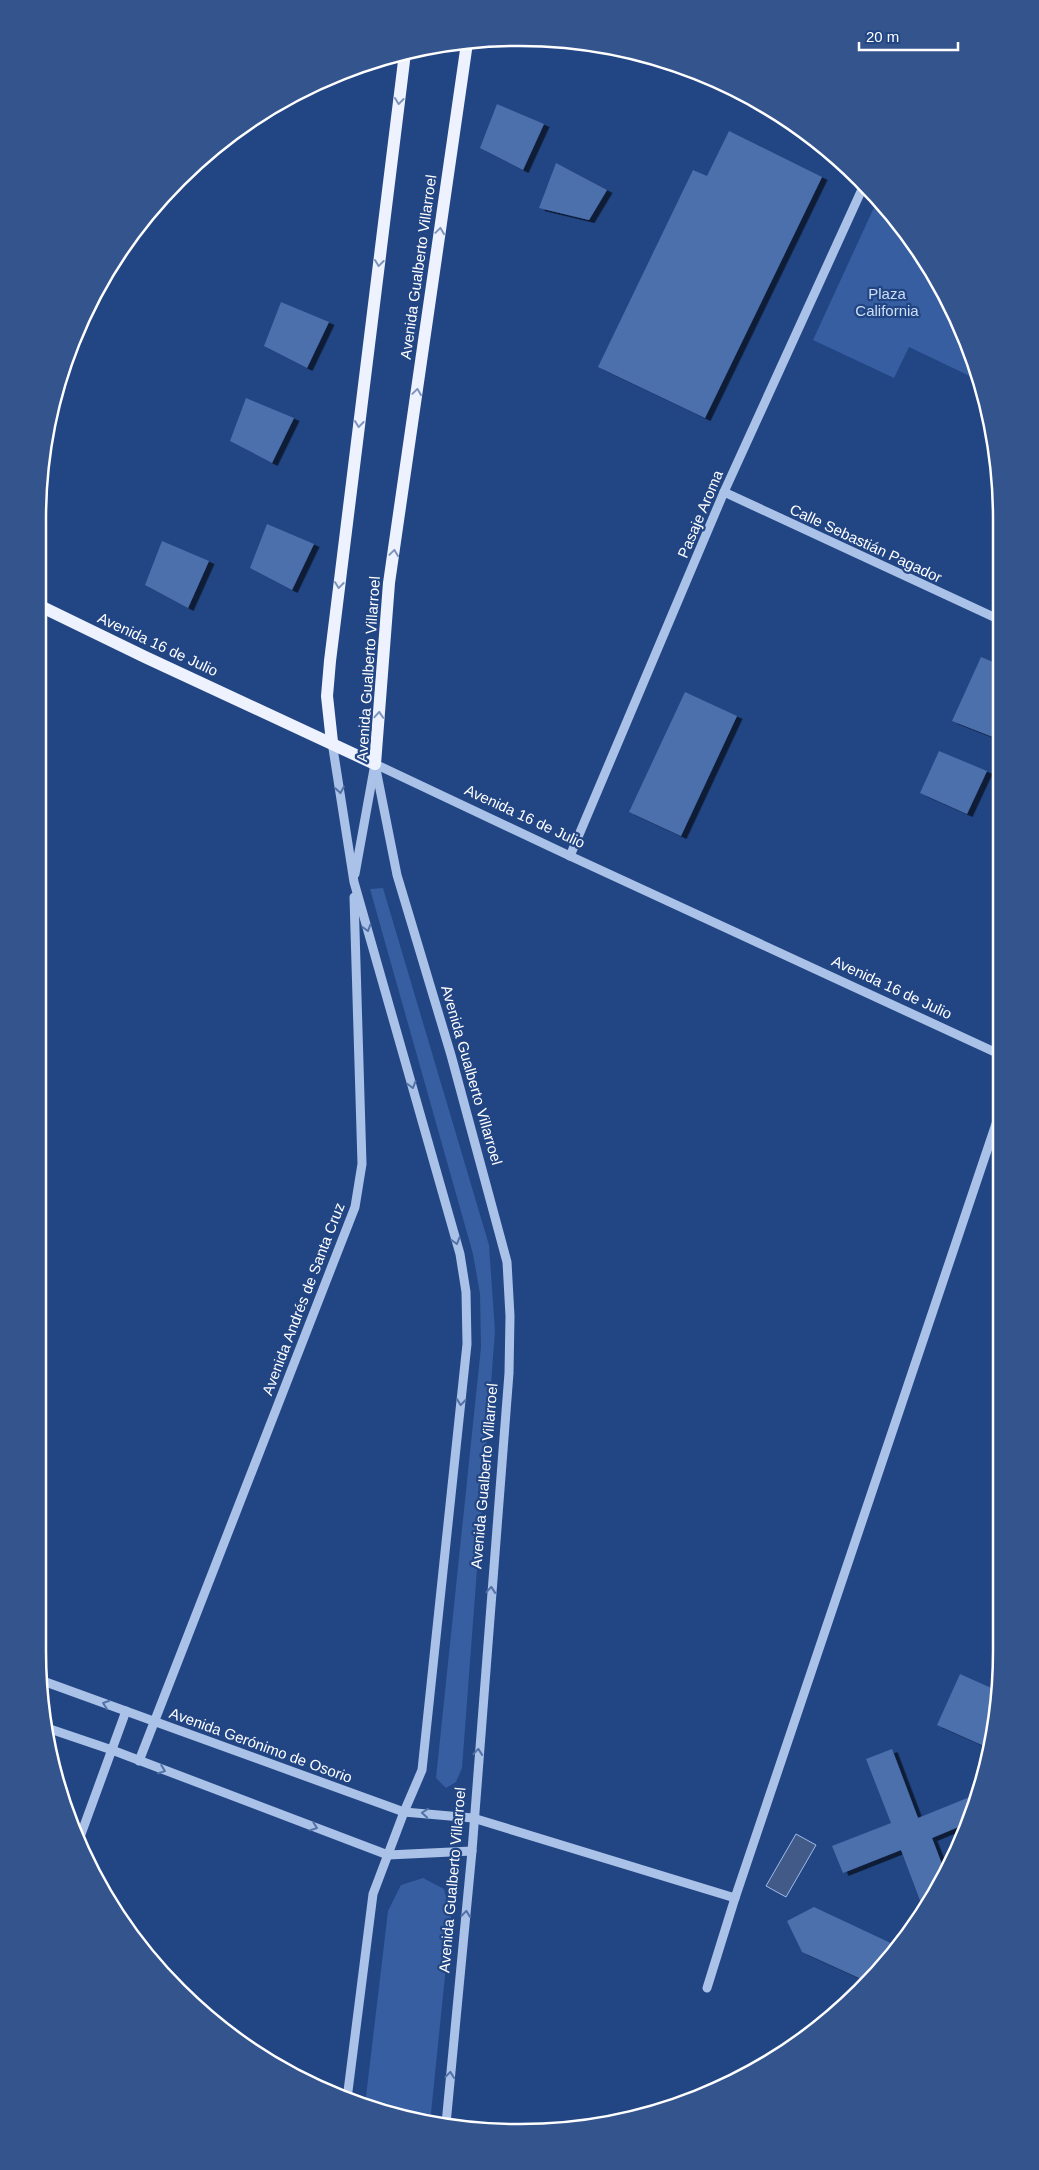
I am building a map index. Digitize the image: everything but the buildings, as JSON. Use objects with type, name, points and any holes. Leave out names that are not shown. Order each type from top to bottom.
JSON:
[{"type":"main road","name":"Avenida Gualberto Villarroel","points":[[375,764],[389,583],[466,49]]},
{"type":"main road","name":"Avenida Gualberto Villarroel","points":[[332,742],[327,696],[330,660],[404,60]]},
{"type":"main road","name":"Avenida 16 de Julio","points":[[46,608],[375,764]]},
{"type":"street","name":"Pasaje Aroma","points":[[570,856],[724,492],[861,192]]},
{"type":"street","name":"Calle Sebastián Pagador","points":[[724,492],[993,617]]},
{"type":"street","name":"Avenida Gualberto Villarroel","points":[[332,742],[354,882],[460,1254],[466,1292],[467,1344],[422,1770],[373,1894],[348,2092]]},
{"type":"street","name":"Avenida 16 de Julio","points":[[375,764],[993,1051]]},
{"type":"street","name":"Avenida Andrés de Santa Cruz","points":[[138,1761],[355,1207],[362,1164],[354,882],[375,764]]},
{"type":"street","name":"Avenida Gualberto Villarroel","points":[[375,764],[397,875],[451,1055],[507,1262],[510,1316],[509,1372],[473,1818],[472,1851],[447,2118]]},
{"type":"street","points":[[707,1988],[734,1898],[993,1133]]},
{"type":"street","name":"Avenida Gerónimo de Osorio","points":[[47,1682],[404,1812],[473,1818],[734,1898]]},
{"type":"street","points":[[82,1832],[126,1711]]},
{"type":"street","points":[[53,1730],[112,1750],[388,1855],[472,1851]]},
{"type":"green space","name":"Plaza California","points":[[874,206],[895,231],[929,283],[957,338],[971,377],[909,347],[894,378],[813,340]]},
{"type":"green space","points":[[383,888],[489,1245],[495,1331],[462,1768],[456,1782],[446,1788],[436,1778],[481,1347],[480,1294],[473,1254],[370,889]]},
{"type":"green space","points":[[423,1878],[444,1889],[451,1917],[431,2116],[366,2099],[388,1911],[401,1885]]},
{"type":"shaded area","points":[[796,1834],[816,1845],[786,1897],[766,1886]]}]
